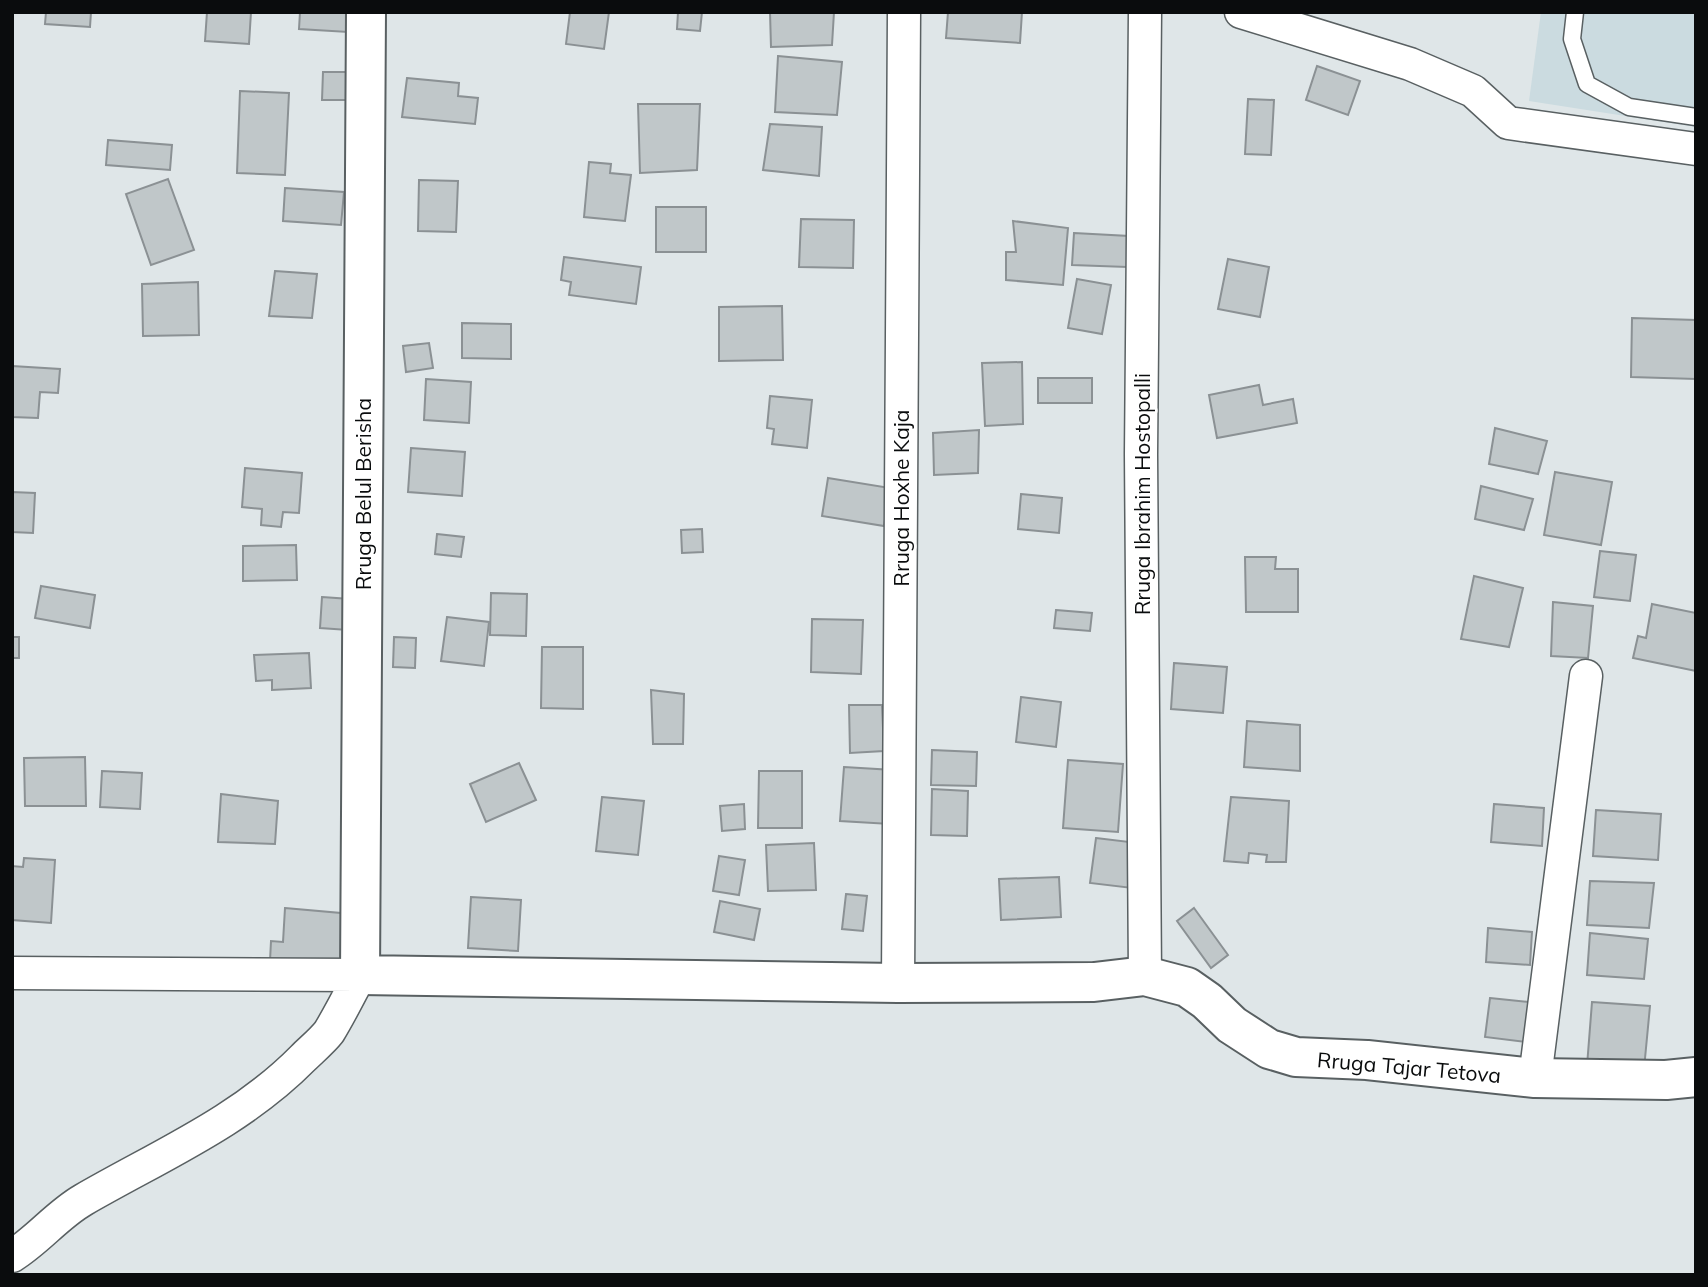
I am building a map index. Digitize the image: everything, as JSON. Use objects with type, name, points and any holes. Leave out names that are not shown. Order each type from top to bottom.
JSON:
[{"type":"street","name":"Rruga Belul Berisha","points":[[360,975],[366,12]]},
{"type":"street","name":"Rruga Hoxhe Kaja","points":[[898,983],[904,12]]},
{"type":"street","name":"Rruga Ibrahim Hostopalli","points":[[1145,12],[1141,468],[1145,976]]},
{"type":"street","points":[[1241,12],[1410,64],[1473,91],[1508,123],[1696,149]]},
{"type":"street","points":[[1535,1078],[1586,676]]},
{"type":"street","points":[[12,974],[360,975],[898,983],[1094,982],[1145,976]]},
{"type":"street","points":[[12,1256],[80,1202],[207,1132],[252,1102],[290,1071],[328,1033],[360,975]]},
{"type":"street","name":"Rruga Tajar Tetova","points":[[1145,976],[1186,986],[1207,1001],[1232,1025],[1269,1049],[1296,1057],[1367,1060],[1535,1078],[1665,1080],[1696,1077]]},
{"type":"lane","points":[[1575,12],[1572,39],[1587,84],[1629,107],[1696,117]]},
{"type":"shaded area","points":[[1541,12],[1696,12],[1696,127],[1529,101]]},
{"type":"building","points":[[46,12],[91,12],[90,27],[45,24]]},
{"type":"building","points":[[207,12],[251,12],[249,44],[205,41]]},
{"type":"building","points":[[300,12],[349,12],[348,32],[299,29]]},
{"type":"building","points":[[570,12],[609,12],[604,49],[566,44]]},
{"type":"building","points":[[678,12],[702,12],[700,31],[677,29]]},
{"type":"building","points":[[770,12],[834,12],[832,45],[771,47]]},
{"type":"building","points":[[948,12],[1022,12],[1020,43],[946,38]]},
{"type":"building","points":[[778,56],[842,62],[837,115],[775,112]]},
{"type":"building","points":[[1317,66],[1360,81],[1348,115],[1306,100]]},
{"type":"building","points":[[323,72],[348,72],[347,100],[322,100]]},
{"type":"building","points":[[407,78],[459,83],[458,96],[478,98],[475,124],[402,117]]},
{"type":"building","points":[[240,91],[289,93],[285,175],[237,173]]},
{"type":"building","points":[[1248,99],[1274,100],[1271,155],[1245,154]]},
{"type":"building","points":[[638,104],[700,104],[697,170],[640,173]]},
{"type":"building","points":[[770,124],[822,127],[819,176],[763,170]]},
{"type":"building","points":[[108,140],[172,145],[170,170],[106,165]]},
{"type":"building","points":[[589,162],[611,164],[610,173],[631,175],[625,221],[584,217]]},
{"type":"building","points":[[168,179],[194,250],[151,265],[126,194]]},
{"type":"building","points":[[419,180],[458,181],[456,232],[418,231]]},
{"type":"building","points":[[285,188],[344,192],[341,225],[283,221]]},
{"type":"building","points":[[656,207],[706,207],[706,252],[656,252]]},
{"type":"building","points":[[801,219],[854,220],[853,268],[799,267]]},
{"type":"building","points":[[1013,221],[1068,228],[1063,285],[1006,280],[1006,252],[1016,252]]},
{"type":"building","points":[[1074,233],[1129,236],[1127,267],[1072,265]]},
{"type":"building","points":[[564,257],[641,267],[636,304],[569,295],[571,282],[561,280]]},
{"type":"building","points":[[1228,259],[1269,267],[1260,317],[1218,309]]},
{"type":"building","points":[[275,271],[317,274],[312,318],[269,316]]},
{"type":"building","points":[[1077,279],[1111,285],[1102,334],[1068,328]]},
{"type":"building","points":[[198,282],[199,335],[143,336],[142,284]]},
{"type":"building","points":[[782,306],[783,360],[719,361],[719,307]]},
{"type":"building","points":[[1632,318],[1696,320],[1696,379],[1631,377]]},
{"type":"building","points":[[462,323],[511,324],[511,359],[462,358]]},
{"type":"building","points":[[429,343],[433,368],[406,372],[403,346]]},
{"type":"building","points":[[1022,362],[1023,424],[985,426],[982,363]]},
{"type":"building","points":[[12,366],[60,369],[58,393],[40,392],[38,418],[12,417]]},
{"type":"building","points":[[1038,378],[1092,378],[1092,403],[1038,403]]},
{"type":"building","points":[[426,379],[471,382],[469,423],[424,420]]},
{"type":"building","points":[[1259,385],[1263,405],[1293,399],[1297,423],[1217,438],[1209,395]]},
{"type":"building","points":[[770,396],[812,400],[807,448],[772,444],[774,429],[767,428]]},
{"type":"building","points":[[1495,428],[1547,441],[1538,474],[1489,464]]},
{"type":"building","points":[[979,430],[978,473],[934,475],[933,433]]},
{"type":"building","points":[[411,448],[465,452],[462,496],[408,492]]},
{"type":"building","points":[[245,468],[302,473],[299,513],[283,512],[281,527],[261,525],[262,509],[242,507]]},
{"type":"building","points":[[1555,472],[1612,482],[1601,545],[1544,535]]},
{"type":"building","points":[[828,478],[890,488],[884,526],[822,516]]},
{"type":"building","points":[[1481,486],[1533,499],[1524,530],[1475,519]]},
{"type":"building","points":[[12,492],[35,493],[33,533],[12,532]]},
{"type":"building","points":[[1021,494],[1062,498],[1059,533],[1018,529]]},
{"type":"building","points":[[702,529],[703,552],[682,553],[681,530]]},
{"type":"building","points":[[437,534],[464,537],[461,557],[435,554]]},
{"type":"building","points":[[296,545],[297,580],[243,581],[243,546]]},
{"type":"building","points":[[1600,551],[1636,555],[1630,601],[1594,597]]},
{"type":"building","points":[[1245,557],[1276,557],[1275,569],[1298,569],[1298,612],[1246,612]]},
{"type":"building","points":[[1474,576],[1523,588],[1509,647],[1461,639]]},
{"type":"building","points":[[41,586],[95,595],[90,628],[35,618]]},
{"type":"building","points":[[491,593],[527,594],[526,636],[490,635]]},
{"type":"building","points":[[322,597],[350,599],[348,630],[320,628]]},
{"type":"building","points":[[1553,602],[1593,606],[1588,658],[1551,656]]},
{"type":"building","points":[[1652,604],[1696,613],[1696,671],[1633,658],[1638,636],[1646,638]]},
{"type":"building","points":[[1056,610],[1092,613],[1090,631],[1054,628]]},
{"type":"building","points":[[447,617],[489,622],[484,666],[441,661]]},
{"type":"building","points":[[812,619],[863,620],[861,674],[811,672]]},
{"type":"building","points":[[12,637],[19,637],[19,658],[12,658]]},
{"type":"building","points":[[394,637],[416,638],[415,668],[393,667]]},
{"type":"building","points":[[542,647],[583,647],[583,709],[541,708]]},
{"type":"building","points":[[309,653],[311,688],[272,690],[272,680],[256,681],[254,655]]},
{"type":"building","points":[[1174,663],[1227,667],[1223,713],[1171,709]]},
{"type":"building","points":[[651,690],[684,694],[683,744],[653,744]]},
{"type":"building","points":[[1021,697],[1061,702],[1056,747],[1016,742]]},
{"type":"building","points":[[849,705],[882,705],[884,751],[850,753]]},
{"type":"building","points":[[1247,721],[1300,725],[1300,771],[1244,767]]},
{"type":"building","points":[[932,750],[977,752],[976,786],[931,785]]},
{"type":"building","points":[[85,757],[86,806],[25,806],[24,758]]},
{"type":"building","points":[[1068,760],[1123,764],[1118,832],[1063,828]]},
{"type":"building","points":[[519,763],[536,800],[486,822],[470,784]]},
{"type":"building","points":[[844,767],[893,770],[890,824],[840,821]]},
{"type":"building","points":[[102,771],[142,773],[140,809],[100,807]]},
{"type":"building","points":[[759,771],[802,771],[802,828],[758,828]]},
{"type":"building","points":[[932,789],[968,791],[967,836],[931,835]]},
{"type":"building","points":[[221,794],[278,801],[275,844],[218,842]]},
{"type":"building","points":[[602,797],[644,801],[638,855],[596,851]]},
{"type":"building","points":[[1231,797],[1289,801],[1286,862],[1266,862],[1267,855],[1249,853],[1248,863],[1224,861]]},
{"type":"building","points":[[744,804],[745,829],[722,831],[720,806]]},
{"type":"building","points":[[1494,804],[1544,808],[1542,846],[1491,842]]},
{"type":"building","points":[[1596,810],[1661,814],[1658,860],[1593,856]]},
{"type":"building","points":[[1096,838],[1138,843],[1132,888],[1090,883]]},
{"type":"building","points":[[814,843],[816,890],[768,891],[766,845]]},
{"type":"building","points":[[719,856],[745,860],[739,895],[713,891]]},
{"type":"building","points":[[24,858],[55,860],[51,923],[12,920],[12,866],[23,867]]},
{"type":"building","points":[[1059,877],[1061,917],[1001,920],[999,879]]},
{"type":"building","points":[[1590,881],[1654,883],[1649,928],[1587,925]]},
{"type":"building","points":[[846,894],[867,896],[863,931],[842,929]]},
{"type":"building","points":[[471,897],[521,900],[518,951],[468,948]]},
{"type":"building","points":[[720,901],[760,909],[754,940],[714,932]]},
{"type":"building","points":[[285,908],[352,914],[347,968],[270,961],[271,941],[283,942]]},
{"type":"building","points":[[1194,908],[1228,955],[1211,968],[1177,921]]},
{"type":"building","points":[[1488,928],[1532,932],[1530,965],[1486,962]]},
{"type":"building","points":[[1590,933],[1648,939],[1644,979],[1587,975]]},
{"type":"building","points":[[1490,998],[1539,1003],[1534,1043],[1485,1037]]},
{"type":"building","points":[[1592,1002],[1650,1006],[1644,1069],[1587,1066]]}]
